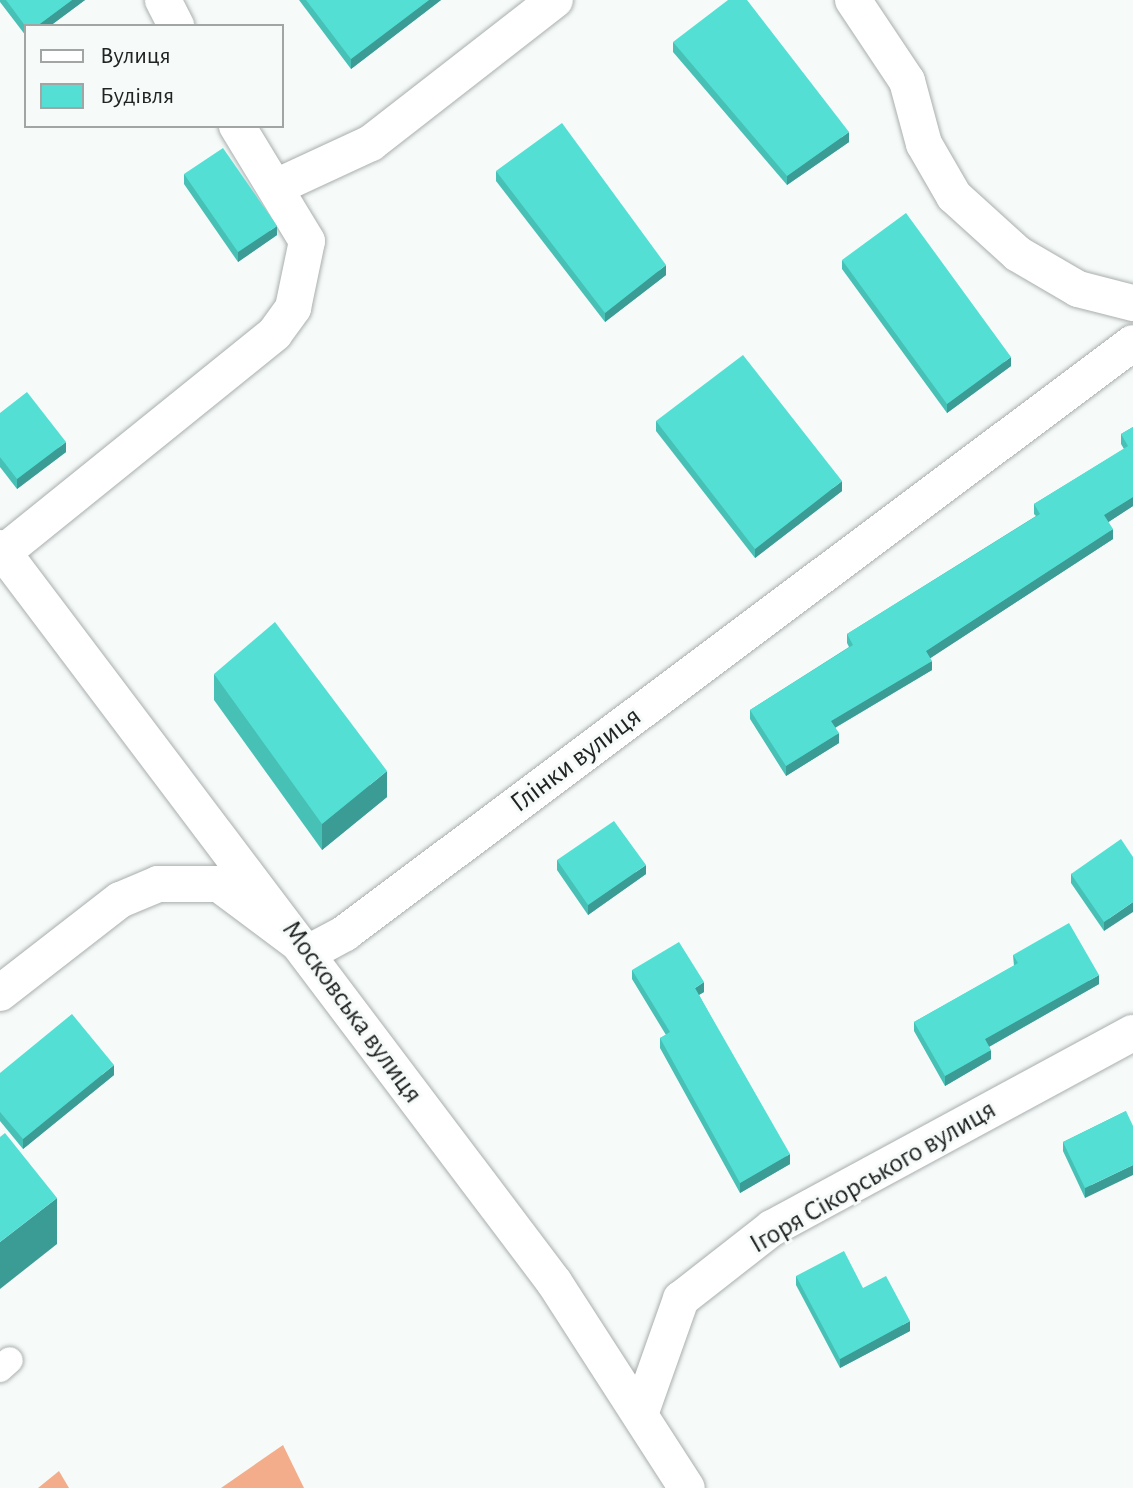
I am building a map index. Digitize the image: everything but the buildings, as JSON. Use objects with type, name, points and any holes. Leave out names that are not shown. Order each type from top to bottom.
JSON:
[{"type":"street","points":[[163,0],[175,24]]},
{"type":"street","points":[[278,186],[371,143],[555,0]]},
{"type":"street","points":[[853,0],[907,81],[924,144],[954,196],[1018,254],[1078,289],[1133,303]]},
{"type":"street","points":[[2,550],[275,333],[293,308],[307,241],[278,186],[238,128]]},
{"type":"street","name":"Глінки вулиця","points":[[310,952],[345,933],[1133,343]]},
{"type":"street","name":"Московська вулиця","points":[[2,550],[310,952],[642,1409],[687,1488]]},
{"type":"street","points":[[0,993],[120,900],[188,880],[219,884],[310,952]]},
{"type":"street","name":"Ігоря Сікорського вулиця","points":[[642,1409],[681,1299],[772,1228],[1133,1033]]},
{"type":"shaded area","points":[[283,1445],[304,1488],[221,1488]]},
{"type":"shaded area","points":[[59,1471],[69,1488],[38,1488]]}]
